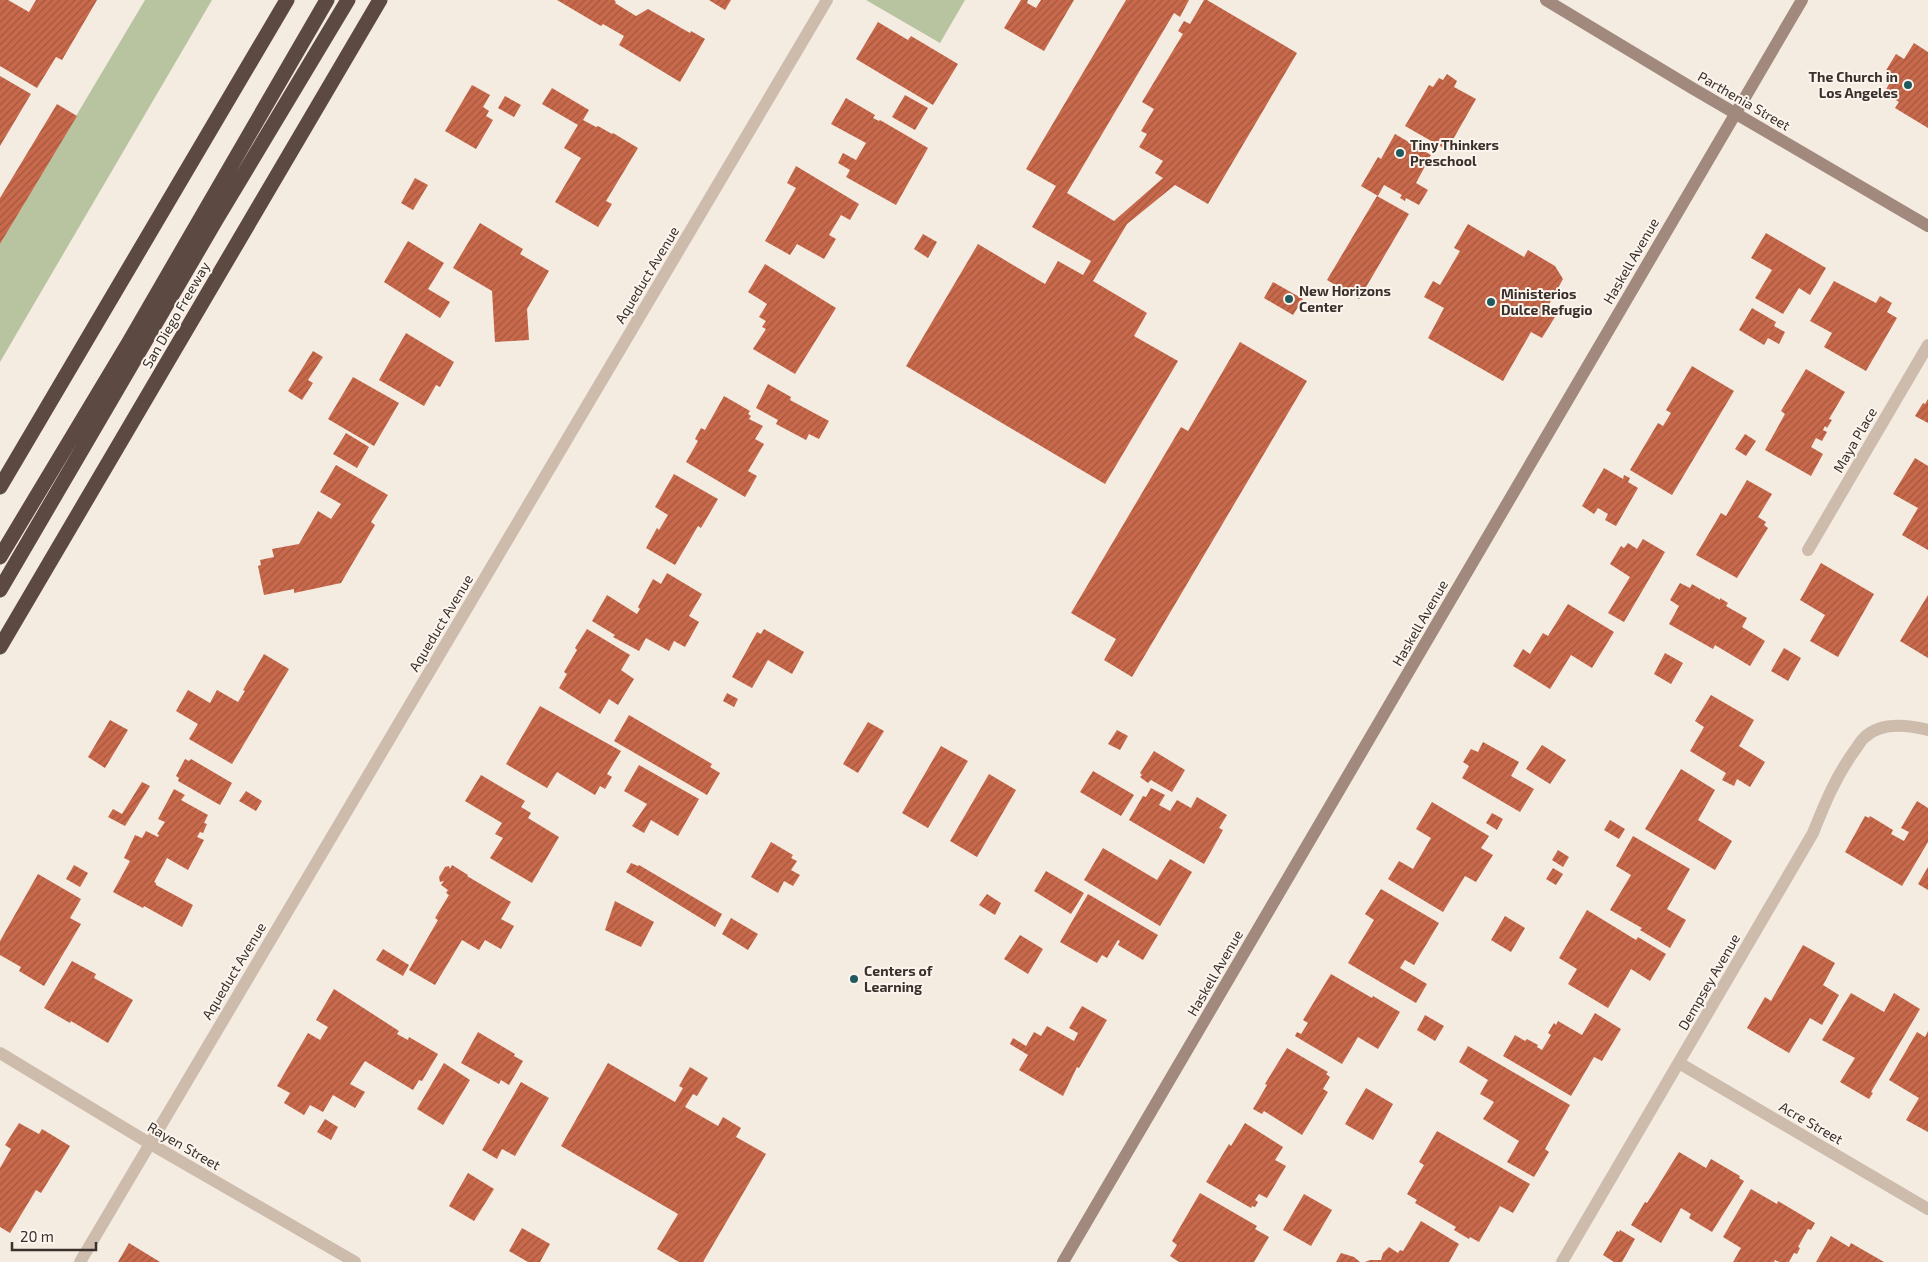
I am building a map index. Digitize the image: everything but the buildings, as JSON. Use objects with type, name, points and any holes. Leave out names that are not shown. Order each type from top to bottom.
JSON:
[{"type":"highway","points":[[0,487],[287,0]]},
{"type":"highway","points":[[0,557],[129,342],[328,0]]},
{"type":"highway","points":[[0,590],[216,220],[348,0]]},
{"type":"highway","name":"San Diego Freeway","points":[[0,647],[380,0]]},
{"type":"main road","name":"Parthenia Street","points":[[1546,0],[1735,114],[1928,226]]},
{"type":"main road","name":"Haskell Avenue","points":[[1063,1262],[1802,0]]},
{"type":"street","name":"Aqueduct Avenue","points":[[80,1262],[827,0]]},
{"type":"street","name":"Maya Place","points":[[1808,550],[1928,345]]},
{"type":"street","name":"Dempsey Avenue","points":[[1562,1262],[1813,833],[1829,792],[1843,767],[1865,736],[1887,726],[1912,726],[1928,730]]},
{"type":"street","name":"Rayen Street","points":[[0,1053],[149,1143],[355,1262]]},
{"type":"street","name":"Acre Street","points":[[1679,1063],[1928,1209]]},
{"type":"green space","points":[[145,0],[212,0],[0,362],[0,244]]},
{"type":"green space","points":[[866,0],[965,0],[940,43]]},
{"type":"place","name":"The Church in Los Angeles","points":[[1908,85]]},
{"type":"place","name":"Tiny Thinkers Preschool","points":[[1400,153]]},
{"type":"place","name":"New Horizons Center","points":[[1289,299]]},
{"type":"place","name":"Ministerios Dulce Refugio","points":[[1491,302]]},
{"type":"place","name":"Centers of Learning","points":[[854,979]]}]
